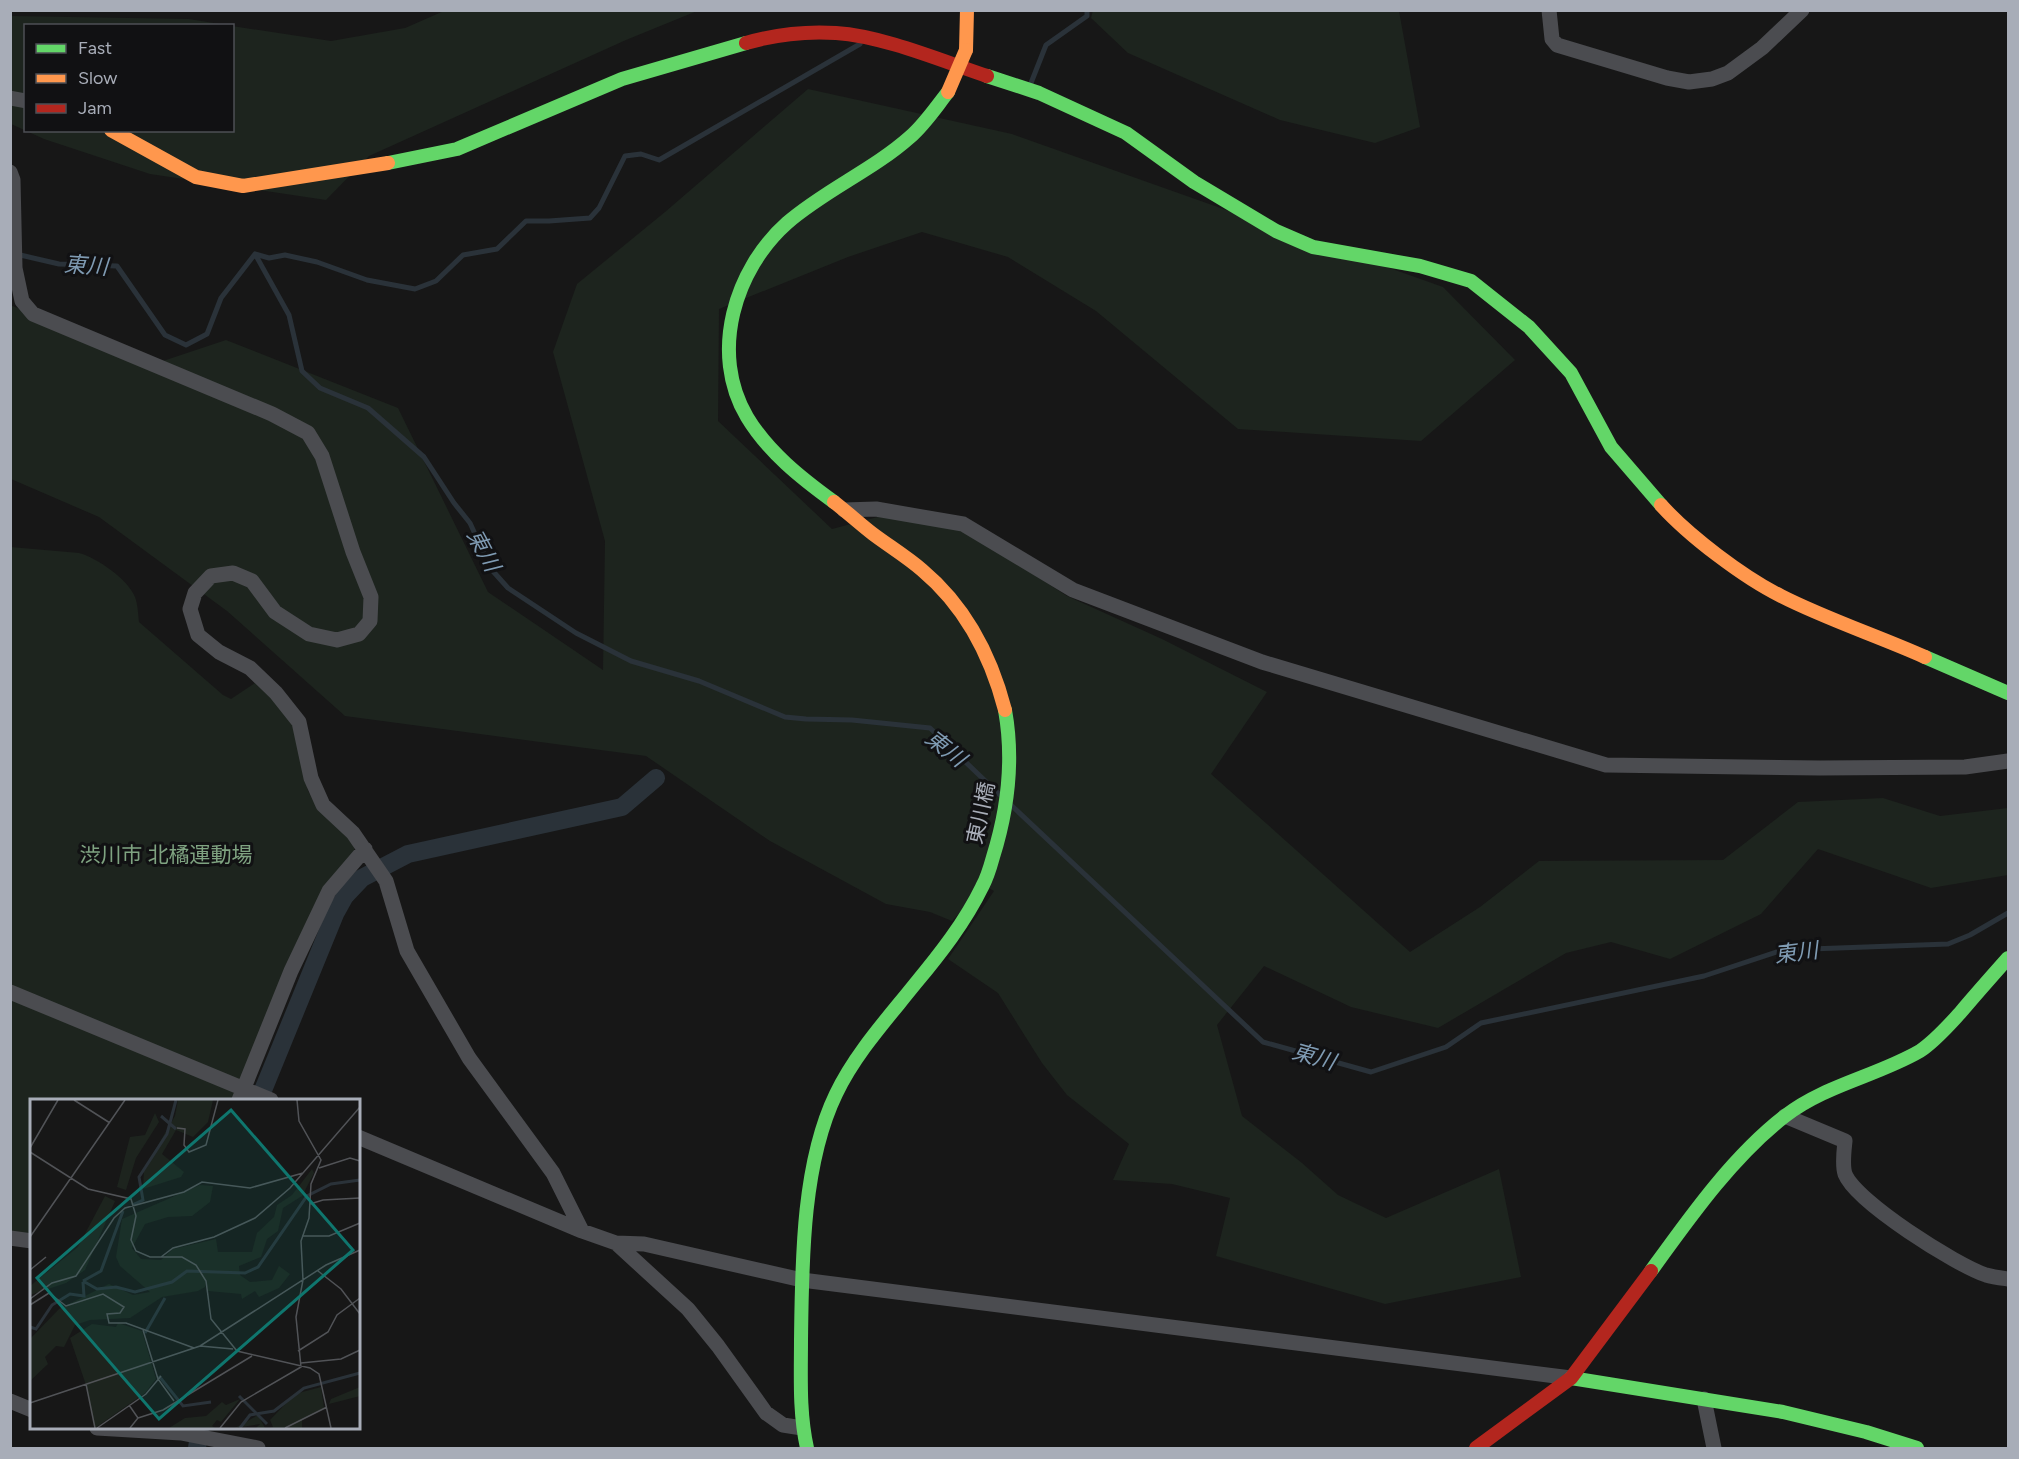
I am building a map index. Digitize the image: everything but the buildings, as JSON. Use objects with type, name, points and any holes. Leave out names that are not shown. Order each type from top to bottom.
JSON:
[{"type":"street","name":"東川橋","points":[[807,1449],[802,1428],[802,1281],[809,1187],[819,1139],[833,1100],[848,1073],[888,1017],[951,938],[984,886],[1001,835],[1008,798],[1011,739],[1005,705],[985,650],[975,632],[952,602],[928,575],[796,475],[778,458],[756,431],[740,405],[731,374],[729,353],[732,319],[739,286],[755,259],[774,236],[804,208],[909,139],[948,92],[966,50],[967,10]]},
{"type":"street","points":[[1549,10],[1552,39],[1557,45],[1667,78],[1689,82],[1712,79],[1728,73],[1762,48],[1802,10]]},
{"type":"street","points":[[115,132],[196,177],[243,186],[457,149],[622,79],[770,36],[837,33],[885,42],[1039,93],[1126,133],[1194,182],[1276,231],[1313,247],[1420,266],[1471,281],[1529,327],[1571,374],[1611,447],[1671,516],[1729,564],[1780,596],[2008,693]]},
{"type":"street","points":[[10,172],[13,180],[15,268],[22,301],[33,314],[272,414],[308,433],[322,456],[353,552],[372,597],[370,621],[359,634],[337,640],[309,634],[275,612],[252,581],[233,573],[211,576],[195,593],[190,609],[198,635],[219,652],[250,668],[276,693],[299,722],[311,778],[323,805],[353,833],[387,881],[407,951],[469,1058],[553,1173],[582,1231]]},
{"type":"street","points":[[844,510],[876,509],[963,524],[1073,590],[1262,662],[1606,765],[1820,768],[1965,767],[2008,761]]},
{"type":"street","points":[[244,1094],[291,970],[329,891],[368,852]]},
{"type":"street","points":[[1476,1449],[1571,1378],[1692,1214],[1758,1138],[1785,1116],[1820,1095],[1892,1066],[1923,1049],[2006,965]]},
{"type":"street","points":[[10,992],[244,1094],[263,1099]]},
{"type":"street","points":[[1785,1116],[1845,1141],[1844,1172],[1849,1181],[1880,1212],[1949,1258],[1986,1275],[2008,1279]]},
{"type":"street","points":[[360,1138],[582,1231],[616,1243],[644,1244],[802,1281],[1571,1378],[1783,1412],[1866,1432],[1917,1449]]},
{"type":"street","points":[[10,1238],[30,1241]]},
{"type":"street","points":[[616,1243],[688,1309],[718,1346],[766,1413],[783,1425],[802,1428]]},
{"type":"street","points":[[1704,1399],[1713,1449]]},
{"type":"street","points":[[10,1401],[30,1409]]},
{"type":"street","points":[[139,1429],[181,1430],[258,1449]]},
{"type":"green space","points":[[1093,10],[1399,11],[1420,127],[1375,143],[1280,120],[1128,53],[1091,18]]},
{"type":"green space","points":[[444,11],[697,11],[626,40],[369,156],[326,200],[150,174],[29,132],[234,132],[234,26],[331,41],[405,28]]},
{"type":"green space","points":[[11,16],[189,19],[221,24],[24,24],[24,130],[11,124]]},
{"type":"green space","points":[[808,89],[1012,134],[1443,287],[1515,360],[1421,441],[1238,429],[1096,311],[1008,257],[922,232],[848,257],[719,309],[718,421],[832,529],[889,514],[960,527],[1067,596],[1162,639],[1267,692],[1211,774],[1410,952],[1480,907],[1539,861],[1723,860],[1798,802],[1883,798],[1940,816],[2008,808],[2008,875],[1931,888],[1818,849],[1761,914],[1670,959],[1611,942],[1566,953],[1438,1028],[1351,1007],[1264,966],[1217,1025],[1242,1116],[1302,1163],[1338,1195],[1386,1218],[1499,1169],[1521,1277],[1385,1304],[1216,1256],[1230,1198],[1172,1184],[1113,1180],[1129,1144],[1067,1095],[1042,1063],[998,993],[948,959],[994,891],[985,886],[952,921],[930,912],[886,904],[770,841],[646,756],[345,716],[227,611],[99,517],[11,479],[10,305],[157,363],[226,340],[398,408],[488,592],[603,670],[605,541],[553,352],[577,284]]},
{"type":"green space","name":"渋川市 北橘運動場","points":[[10,547],[79,553],[94,559],[119,576],[131,590],[137,603],[139,622],[223,695],[231,699],[255,683],[283,709],[296,728],[308,791],[321,812],[353,843],[355,853],[232,1099],[30,1099],[30,1235],[11,1233]]},
{"type":"waterway","points":[[1031,83],[1046,45],[1087,16],[1087,10]]},
{"type":"waterway","points":[[255,254],[269,258],[285,255],[317,262],[367,280],[415,289],[436,281],[463,255],[497,249],[526,221],[590,218],[599,208],[625,156],[641,154],[659,160],[860,44]]},
{"type":"waterway","name":"東川","points":[[16,254],[59,264],[117,266],[165,335],[186,345],[207,334],[221,298],[255,254]]},
{"type":"waterway","name":"東川","points":[[255,254],[289,315],[302,371],[320,388],[368,408],[424,457],[470,523],[491,569],[508,588],[576,633],[631,661],[699,681],[785,717],[852,720],[930,728],[1000,795]]},
{"type":"waterway","points":[[259,1099],[335,914],[345,896],[362,878],[408,854],[622,807],[656,778]]},
{"type":"waterway","name":"東川","points":[[1011,805],[1263,1042],[1371,1072],[1446,1047],[1481,1023],[1704,976],[1783,950],[1948,944],[1970,935],[2008,913]]},
{"type":"waterway","points":[[197,1448],[200,1429]]},
{"type":"traffic: fast","points":[[388,163],[457,149],[622,79],[746,43]]},
{"type":"traffic: fast","points":[[987,76],[1039,93],[1126,133],[1194,182],[1276,231],[1313,247],[1420,266],[1471,281],[1529,327],[1571,373],[1611,447],[1661,505]]},
{"type":"traffic: fast","points":[[834,502],[775,453],[747,417],[736,392],[730,366],[729,340],[733,313],[741,288],[753,264],[787,223],[817,200],[896,149],[921,127],[948,92]]},
{"type":"traffic: fast","points":[[1925,657],[2008,693]]},
{"type":"traffic: fast","points":[[807,1448],[801,1394],[802,1279],[806,1214],[816,1151],[836,1094],[852,1065],[952,937],[968,913],[990,869],[1006,803],[1008,784],[1009,747],[1005,710]]},
{"type":"traffic: fast","points":[[1651,1271],[1713,1188],[1766,1132],[1785,1116],[1817,1096],[1903,1060],[1926,1047],[1951,1023],[2008,958]]},
{"type":"traffic: fast","points":[[1571,1378],[1783,1412],[1866,1432],[1917,1448]]},
{"type":"traffic: slow","points":[[966,50],[967,10]]},
{"type":"traffic: slow","points":[[948,92],[966,50]]},
{"type":"traffic: slow","points":[[115,132],[196,177],[243,186],[388,163]]},
{"type":"traffic: slow","points":[[834,502],[922,570],[951,599],[984,651],[1005,710]]},
{"type":"traffic: slow","points":[[1661,505],[1701,542],[1766,588],[1816,612],[1925,657]]},
{"type":"traffic: jam","points":[[746,43],[802,33],[854,35],[912,50],[987,76]]},
{"type":"traffic: jam","points":[[1476,1448],[1571,1378],[1651,1271]]}]
